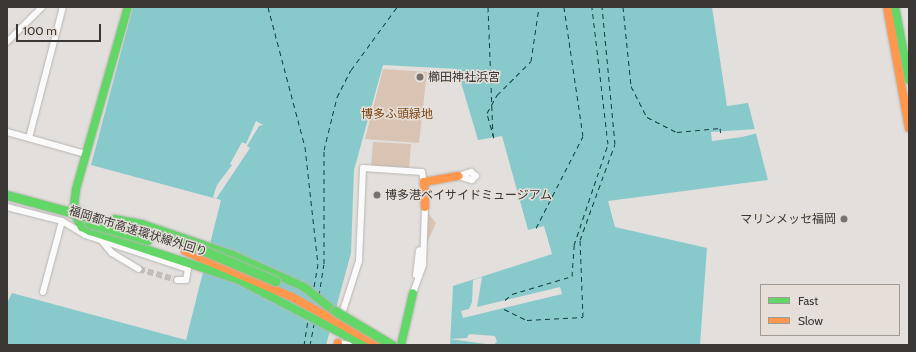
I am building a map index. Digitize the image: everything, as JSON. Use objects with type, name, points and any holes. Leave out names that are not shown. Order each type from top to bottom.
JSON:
[{"type":"main road","points":[[128,7],[71,202],[72,215],[82,227],[159,251],[237,279],[352,343],[364,345]]},
{"type":"main road","points":[[887,7],[909,128]]},
{"type":"main road","points":[[895,7],[909,80]]},
{"type":"main road","points":[[82,167],[74,198],[78,213],[142,224],[209,246],[304,287],[338,314],[378,341]]},
{"type":"main road","points":[[425,207],[424,182],[458,176]]},
{"type":"main road","name":"福岡都市高速環状線外回り","points":[[7,194],[188,244],[275,281],[338,314],[391,345]]},
{"type":"main road","points":[[7,198],[185,251],[292,298],[378,341],[391,345]]},
{"type":"main road","points":[[26,204],[7,200],[68,210]]},
{"type":"main road","points":[[401,345],[413,292]]},
{"type":"street","points":[[7,42],[42,7]]},
{"type":"street","points":[[29,138],[63,7]]},
{"type":"street","points":[[7,132],[86,154]]},
{"type":"street","points":[[338,314],[346,300],[359,261],[364,168],[422,172],[424,182]]},
{"type":"street","points":[[7,207],[62,221],[100,240],[188,269],[186,280],[177,280]]},
{"type":"street","points":[[413,292],[423,265],[425,207]]},
{"type":"street","points":[[43,292],[62,221]]},
{"type":"street","points":[[100,240],[112,253],[139,269]]},
{"type":"street","points":[[338,344],[352,343]]},
{"type":"green space","name":"博多ふ頭緑地","points":[[383,69],[427,72],[419,143],[365,139]]},
{"type":"green space","points":[[373,142],[411,144],[409,169],[371,168]]},
{"type":"green space","points":[[428,213],[436,223],[426,245]]},
{"type":"water","points":[[133,7],[712,7],[727,106],[748,103],[768,180],[608,201],[615,227],[707,248],[700,345],[450,345],[453,286],[552,254],[544,226],[528,230],[502,136],[478,140],[457,69],[383,65],[354,170],[351,253],[326,345],[7,345],[7,303],[12,293],[186,340],[221,200],[91,165]]},
{"type":"pier","points":[[256,121],[263,125],[259,126],[247,146],[250,148],[216,199],[213,197],[217,185],[232,165],[230,164],[242,142],[246,144]]},
{"type":"pier","points":[[757,129],[758,133],[712,141],[711,132]]},
{"type":"pier","points":[[482,277],[477,307],[560,287],[562,294],[463,318],[461,311],[469,309],[472,302],[473,280]]},
{"type":"pier","points":[[469,334],[495,336],[497,342],[493,345],[450,339],[467,338]]},
{"type":"ferry route","points":[[268,7],[305,147],[318,264],[313,291]]},
{"type":"ferry route","points":[[319,295],[324,264],[324,150],[337,97],[351,70],[397,7]]},
{"type":"ferry route","points":[[488,7],[493,136]]},
{"type":"ferry route","points":[[494,138],[487,113],[497,95],[531,61],[539,7]]},
{"type":"ferry route","points":[[536,228],[583,136],[564,7]]},
{"type":"ferry route","points":[[505,300],[512,294],[572,276],[574,245],[608,144],[592,7]]},
{"type":"ferry route","points":[[504,309],[527,320],[583,317],[580,240],[615,144],[602,7]]},
{"type":"ferry route","points":[[623,7],[631,86],[647,117],[677,132],[720,128],[721,136]]},
{"type":"ferry route","points":[[304,345],[308,319]]},
{"type":"ferry route","points":[[310,345],[314,324]]},
{"type":"tunnel","points":[[139,269],[177,280]]},
{"type":"traffic: fast","points":[[82,214],[74,206],[76,189],[128,7]]},
{"type":"traffic: fast","points":[[895,7],[909,80]]},
{"type":"traffic: fast","points":[[7,195],[188,244],[275,281]]},
{"type":"traffic: fast","points":[[72,210],[82,227],[90,231],[237,279],[364,345]]},
{"type":"traffic: fast","points":[[114,219],[142,224],[230,254],[304,287],[338,314]]},
{"type":"traffic: fast","points":[[89,223],[148,240]]},
{"type":"traffic: fast","points":[[401,345],[413,293]]},
{"type":"traffic: fast","points":[[335,311],[392,345]]},
{"type":"traffic: slow","points":[[887,7],[909,128]]},
{"type":"traffic: slow","points":[[425,207],[424,182],[458,176]]},
{"type":"traffic: slow","points":[[185,251],[292,297],[378,345]]},
{"type":"place","name":"櫛田神社浜宮","points":[[420,77]]},
{"type":"place","name":"博多港ベイサイドミュージアム","points":[[377,195]]},
{"type":"place","name":"マリンメッセ福岡","points":[[844,219]]}]
